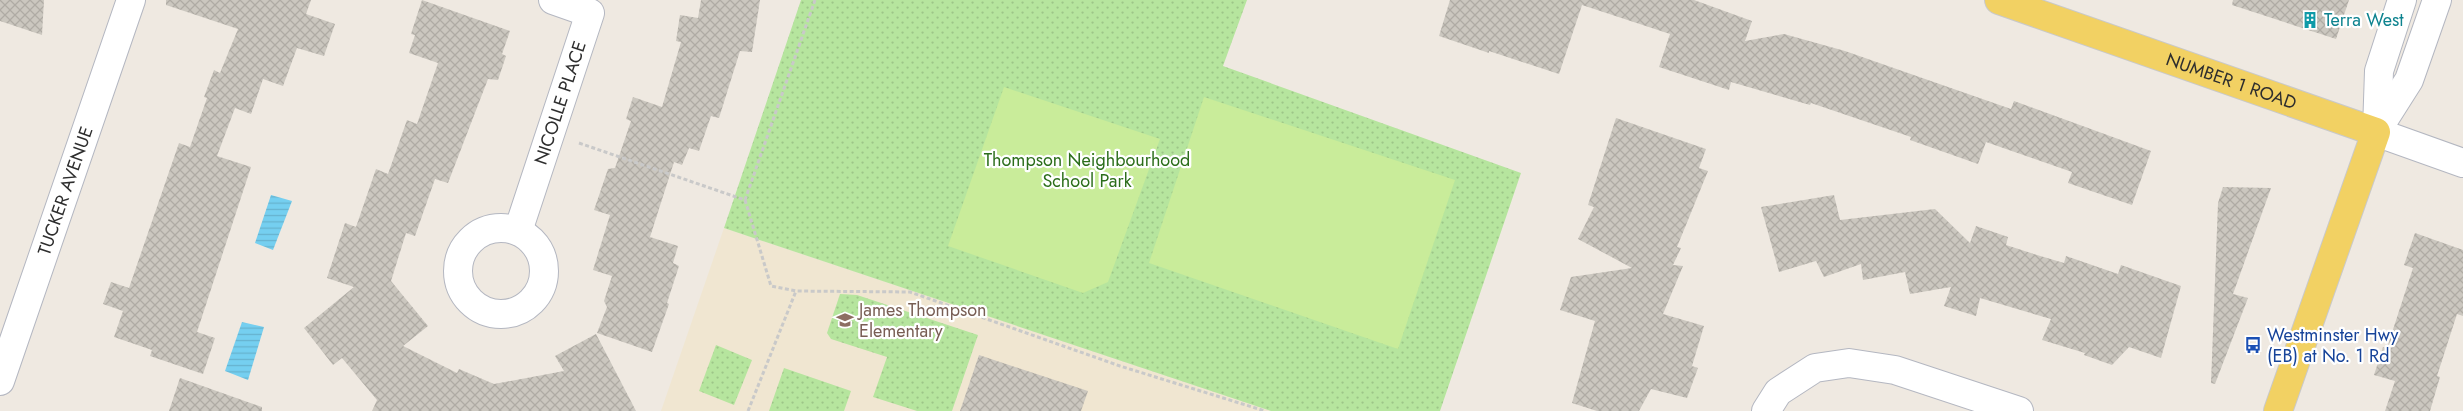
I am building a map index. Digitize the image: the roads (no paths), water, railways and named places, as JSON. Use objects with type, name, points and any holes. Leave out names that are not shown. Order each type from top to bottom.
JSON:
[{"type":"main road","name":"NUMBER 1 ROAD","points":[[1998,0],[2376,132]]},
{"type":"main road","points":[[2278,411],[2376,132]]},
{"type":"street","name":"TUCKER AVENUE","points":[[0,381],[131,0]]},
{"type":"street","name":"NICOLLE PLACE","points":[[518,231],[590,13],[553,0]]},
{"type":"street","points":[[2376,132],[2379,71],[2402,0]]},
{"type":"street","points":[[2376,132],[2409,80],[2437,0]]},
{"type":"street","name":"NUMBER 1 ROAD","points":[[2376,132],[2463,163]]},
{"type":"street","points":[[1766,411],[1778,392],[1815,368],[1849,363],[1894,370],[2019,411]]},
{"type":"water","points":[[271,195],[292,201],[273,250],[255,243]]},
{"type":"water","points":[[242,322],[264,327],[248,380],[225,371]]},
{"type":"place","name":"Terra West","points":[[2310,20]]},
{"type":"place","name":"James Thompson Elementary","points":[[845,320]]},
{"type":"place","name":"Westminster Hwy (EB) at No. 1 Rd","points":[[2253,345]]},
{"type":"park label","name":"Thompson Neighbourhood School Park","points":[[1087,170]]}]
